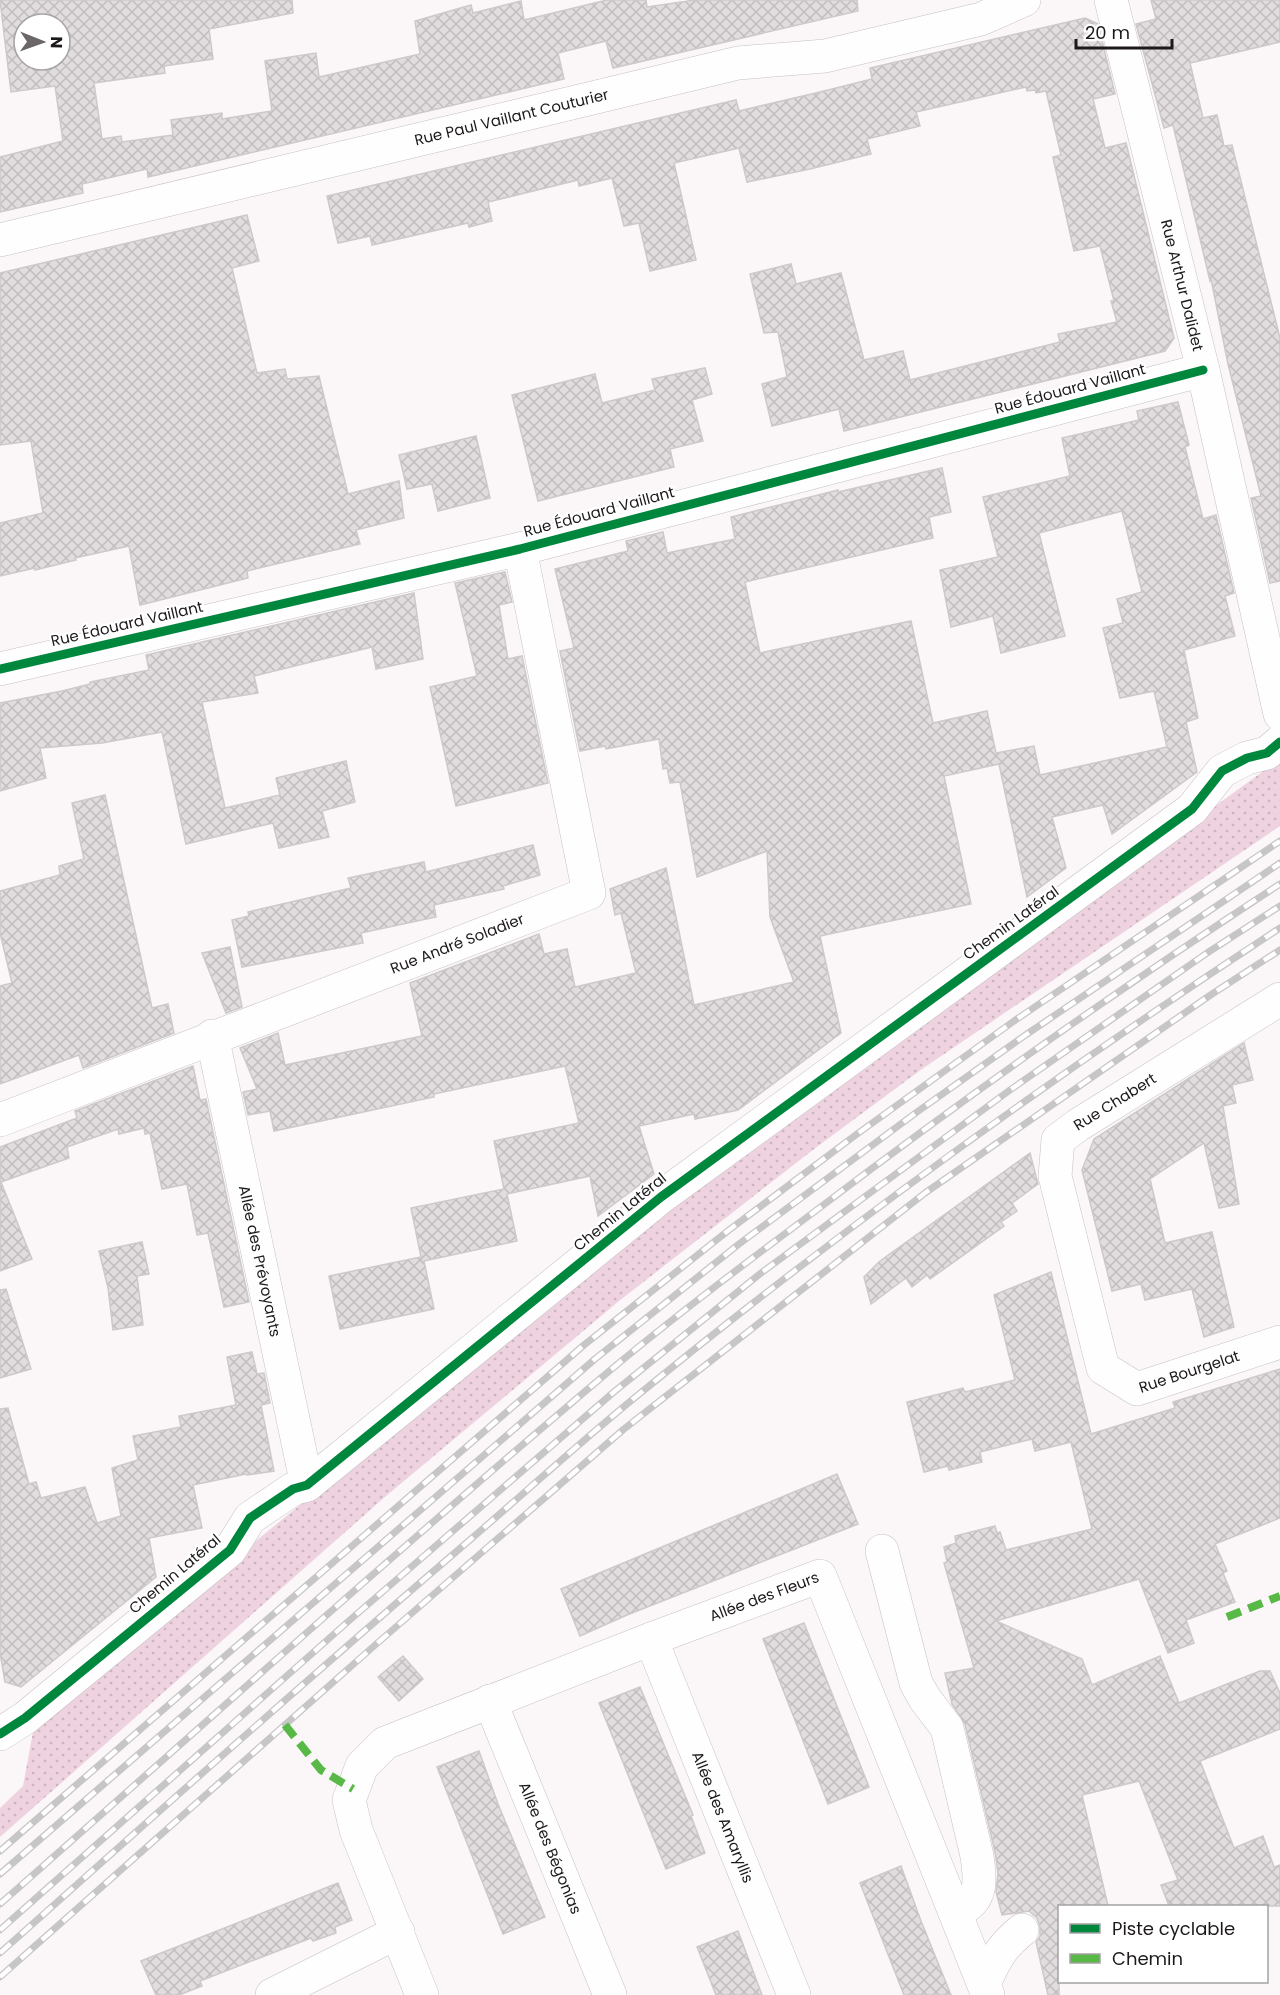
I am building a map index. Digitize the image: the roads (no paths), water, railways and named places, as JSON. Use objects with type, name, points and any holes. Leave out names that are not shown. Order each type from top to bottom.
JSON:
[{"type":"street","name":"Rue Paul Vaillant Couturier","points":[[0,240],[738,63],[825,56],[981,19],[1024,0]]},
{"type":"street","name":"Rue Arthur Dalidet","points":[[1111,0],[1203,370],[1280,714]]},
{"type":"street","name":"Rue Édouard Vaillant","points":[[0,669],[520,549],[1203,370]]},
{"type":"street","name":"Rue André Soladier","points":[[0,1120],[212,1036],[589,892],[520,549]]},
{"type":"street","name":"Chemin Latéral","points":[[0,1734],[25,1718],[230,1550],[250,1518],[293,1489],[307,1485],[661,1197],[1192,808],[1222,771],[1246,758],[1266,753],[1280,742]]},
{"type":"street","name":"Rue Chabert","points":[[1103,1368],[1055,1176],[1058,1140],[1280,999]]},
{"type":"street","name":"Allée des Prévoyants","points":[[212,1036],[307,1485]]},
{"type":"street","name":"Rue Bourgelat","points":[[1103,1368],[1137,1389],[1280,1342]]},
{"type":"street","points":[[882,1551],[916,1683],[947,1728],[977,1856],[980,1874],[973,1900],[957,1913]]},
{"type":"street","name":"Allée des Fleurs","points":[[398,1932],[356,1830],[349,1800],[362,1766],[385,1743],[820,1576],[986,1989]]},
{"type":"street","name":"Allée des Amaryllis","points":[[651,1639],[794,1995]]},
{"type":"street","points":[[878,1719],[925,1699]]},
{"type":"street","name":"Allée des Bégonias","points":[[490,1701],[610,1995]]},
{"type":"street","points":[[986,1989],[995,1958],[1022,1930]]},
{"type":"street","points":[[272,1995],[398,1932],[422,1995]]},
{"type":"railway","points":[[0,1851],[584,1345],[729,1230],[1014,1021],[1280,841]]},
{"type":"railway","points":[[0,1874],[595,1359],[739,1244],[1027,1034],[1280,863]]},
{"type":"railway","points":[[0,1904],[449,1508],[601,1378],[710,1290],[991,1081],[1163,961],[1280,884]]},
{"type":"railway","points":[[0,1930],[351,1619],[615,1391],[761,1273],[1010,1090],[1207,953],[1280,906]]},
{"type":"railway","points":[[0,1953],[352,1642],[607,1421],[706,1340],[866,1217],[1029,1098],[1280,928]]},
{"type":"railway","points":[[0,1977],[374,1646],[624,1429],[925,1193],[1212,994],[1280,950]]}]
